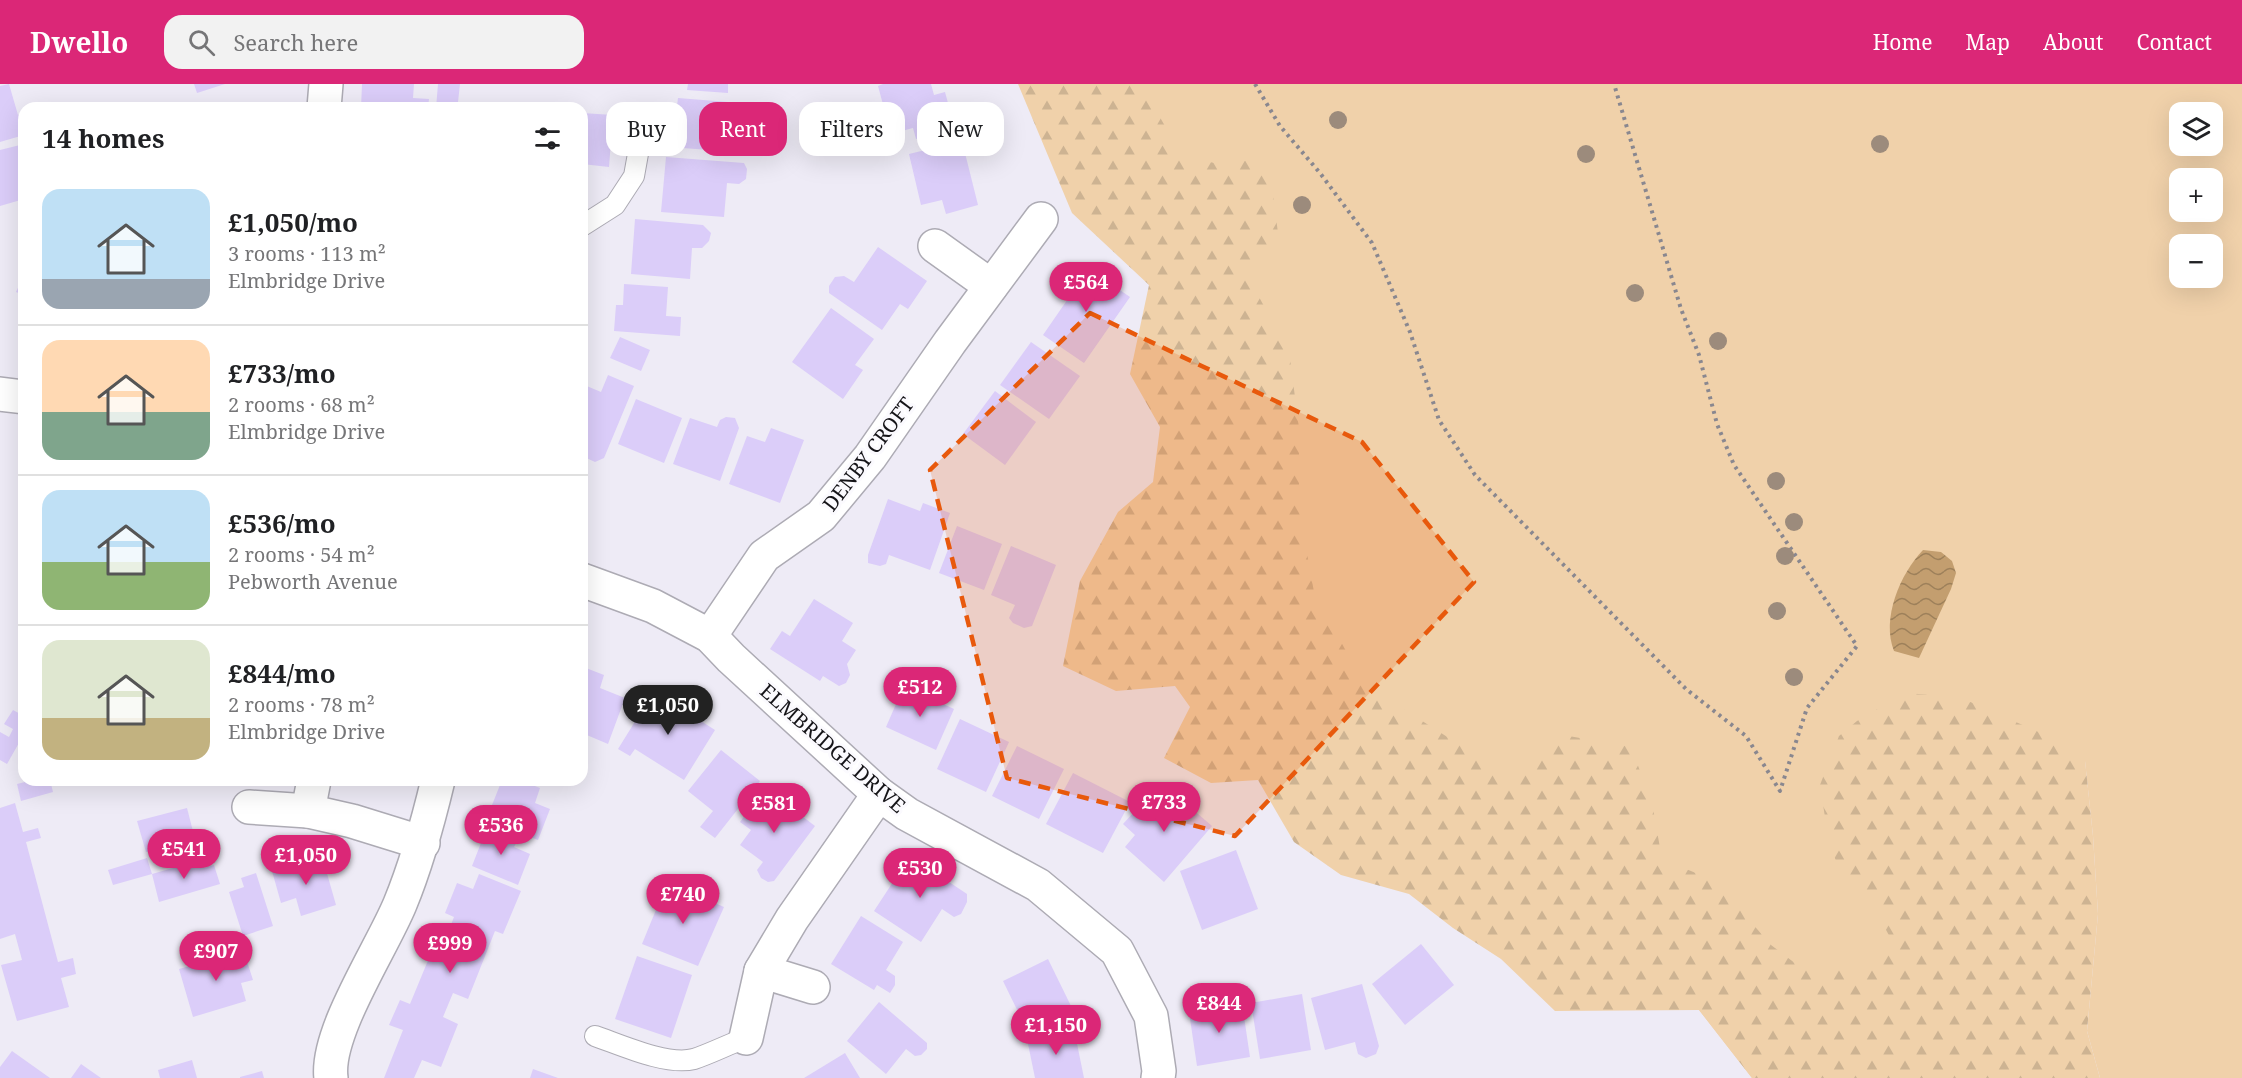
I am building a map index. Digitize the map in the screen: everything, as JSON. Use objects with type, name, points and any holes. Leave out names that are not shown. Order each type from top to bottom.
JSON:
[{"type":"street","points":[[324,102],[326,84]]},
{"type":"street","name":"DENBY CROFT","points":[[710,636],[764,556],[821,516],[870,457],[1041,219]]},
{"type":"street","points":[[935,246],[991,286]]},
{"type":"street","points":[[0,394],[18,396]]},
{"type":"street","name":"ELMBRIDGE DRIVE","points":[[588,582],[653,606],[710,636],[879,794],[907,814],[1038,885],[1117,951],[1151,1016],[1158,1078]]},
{"type":"street","points":[[330,1078],[335,1039],[400,905],[423,843],[437,786]]},
{"type":"street","points":[[746,1038],[761,971],[792,919],[879,794]]},
{"type":"street","points":[[249,807],[311,795],[352,821],[423,843]]},
{"type":"street","points":[[761,971],[813,987]]},
{"type":"lane","points":[[588,222],[615,205],[634,176],[637,156]]},
{"type":"lane","points":[[595,1036],[638,1051],[672,1059],[692,1059],[746,1038]]},
{"type":"path","points":[[1255,84],[1280,126],[1320,173],[1372,243],[1410,332],[1439,420],[1475,475],[1686,689],[1746,736],[1780,791],[1807,708],[1857,646],[1734,465],[1717,424],[1699,355],[1681,309],[1614,84]]},
{"type":"highlighted area","points":[[1090,313],[1362,442],[1474,582],[1235,836],[1007,778],[930,470]]},
{"type":"green space","points":[[1018,84],[1144,84],[1153,105],[1182,156],[1219,164],[1268,158],[1278,233],[1249,279],[1289,351],[1299,428],[1299,510],[1314,592],[1360,677],[1408,712],[1493,766],[1517,776],[1563,735],[1631,747],[1652,803],[1662,859],[1715,881],[1771,945],[1800,967],[1875,966],[1893,943],[1876,911],[1838,866],[1829,843],[1820,785],[1839,736],[1857,721],[1905,693],[1959,697],[2059,741],[2085,760],[2098,914],[2087,1031],[2100,1078],[1752,1078],[1699,1010],[1555,1011],[1501,959],[1453,928],[1409,894],[1341,875],[1294,842],[1258,780],[1211,783],[1164,758],[1190,707],[1175,686],[1116,691],[1063,666],[1080,581],[1118,512],[1153,482],[1160,427],[1130,374],[1149,285],[1072,213]]},
{"type":"green space","points":[[1084,84],[2242,84],[2242,1078],[2100,1078],[2087,1031],[2098,914],[2085,761],[1908,948],[1752,1078],[1699,1010],[1378,741]]},
{"type":"water","points":[[1923,550],[1941,552],[1952,561],[1956,573],[1951,589],[1919,658],[1894,651],[1890,625],[1891,611],[1900,584]]},
{"type":"building","points":[[9,84],[18,115],[18,137],[0,142],[0,86]]},
{"type":"building","points":[[194,84],[225,84],[197,93]]},
{"type":"building","points":[[362,84],[414,84],[413,98],[429,99],[429,102],[361,102]]},
{"type":"building","points":[[438,84],[460,84],[458,102],[436,102]]},
{"type":"building","points":[[688,84],[728,84],[728,93],[687,90]]},
{"type":"building","points":[[883,84],[931,84],[934,95],[945,92],[948,102],[917,102],[916,139],[913,128],[905,130],[905,102],[882,102],[878,86]]},
{"type":"building","points":[[678,98],[728,102],[699,102],[699,149],[687,148],[687,102],[678,102]]},
{"type":"building","points":[[588,113],[606,115],[606,156],[610,156],[609,167],[588,165]]},
{"type":"building","points":[[18,146],[18,201],[0,206],[0,150]]},
{"type":"building","points":[[917,152],[917,156],[966,156],[978,205],[946,214],[942,200],[921,205],[909,154]]},
{"type":"building","points":[[666,157],[744,163],[747,169],[746,179],[739,184],[727,183],[724,217],[661,212]]},
{"type":"building","points":[[635,219],[703,225],[711,233],[709,241],[702,248],[692,248],[690,279],[631,274]]},
{"type":"building","points":[[878,247],[927,281],[908,309],[900,304],[882,330],[829,293],[829,286],[835,277],[844,276],[854,282]]},
{"type":"building","points":[[1079,262],[1130,297],[1084,363],[1043,335],[1072,293],[1062,286]]},
{"type":"building","points":[[624,284],[668,287],[666,316],[681,317],[680,336],[614,331],[616,305],[623,305]]},
{"type":"building","points":[[831,308],[874,339],[855,365],[863,370],[843,399],[792,362]]},
{"type":"building","points":[[620,337],[650,350],[641,371],[610,358]]},
{"type":"building","points":[[1031,342],[1080,376],[1049,419],[1000,385]]},
{"type":"building","points":[[608,375],[634,386],[604,458],[595,462],[588,459],[588,387],[601,392]]},
{"type":"building","points":[[995,391],[1036,422],[1005,465],[963,434]]},
{"type":"building","points":[[636,399],[682,418],[664,463],[618,444]]},
{"type":"building","points":[[726,417],[735,418],[739,428],[720,481],[673,464],[690,418],[717,427],[720,420]]},
{"type":"building","points":[[771,428],[804,440],[780,503],[729,484],[747,436],[765,442]]},
{"type":"building","points":[[888,499],[920,511],[923,503],[950,513],[930,570],[889,555],[886,564],[880,566],[868,563],[868,555]]},
{"type":"building","points":[[957,526],[1002,544],[984,590],[939,573]]},
{"type":"building","points":[[1011,546],[1056,565],[1032,626],[1024,628],[1013,623],[1009,618],[1015,605],[991,595]]},
{"type":"building","points":[[814,599],[853,623],[842,641],[856,650],[847,664],[850,675],[846,683],[839,686],[823,676],[820,681],[770,649],[782,631],[790,636]]},
{"type":"building","points":[[588,669],[604,675],[600,688],[625,698],[608,744],[588,736]]},
{"type":"building","points":[[904,686],[954,709],[936,750],[886,727]]},
{"type":"building","points":[[654,691],[715,730],[684,780],[635,749],[630,756],[618,749]]},
{"type":"building","points":[[13,710],[18,713],[18,745],[7,764],[0,760],[0,732],[9,737],[13,729],[4,724]]},
{"type":"building","points":[[960,719],[1009,742],[986,792],[937,769]]},
{"type":"building","points":[[1017,746],[1064,769],[1039,819],[992,796]]},
{"type":"building","points":[[721,750],[760,781],[715,838],[700,827],[713,811],[688,791]]},
{"type":"building","points":[[1073,773],[1130,802],[1103,853],[1046,824]]},
{"type":"building","points":[[17,784],[18,786],[52,786],[53,792],[21,801]]},
{"type":"building","points":[[500,786],[540,788],[535,803],[550,809],[538,840],[486,820]]},
{"type":"building","points":[[1158,786],[1188,812],[1191,808],[1212,826],[1164,882],[1125,847],[1135,835],[1123,824]]},
{"type":"building","points":[[765,788],[815,826],[774,881],[768,882],[761,878],[757,870],[763,862],[740,845],[751,830],[740,822]]},
{"type":"building","points":[[15,803],[23,832],[38,828],[41,838],[26,842],[58,962],[73,958],[76,974],[61,978],[69,1007],[17,1021],[1,965],[22,960],[15,934],[0,939],[0,808]]},
{"type":"building","points":[[187,808],[195,839],[146,852],[137,821]]},
{"type":"building","points":[[488,825],[519,838],[514,847],[530,854],[518,885],[472,866]]},
{"type":"building","points":[[1236,850],[1258,909],[1202,930],[1180,871]]},
{"type":"building","points":[[322,856],[336,905],[301,916],[296,898],[281,903],[272,871]]},
{"type":"building","points":[[910,856],[967,894],[967,902],[961,914],[954,917],[942,909],[921,942],[874,911]]},
{"type":"building","points":[[147,858],[152,874],[113,885],[108,870]]},
{"type":"building","points":[[201,860],[204,868],[214,865],[220,884],[159,902],[152,874]]},
{"type":"building","points":[[256,873],[273,926],[243,936],[229,892],[244,887],[241,878]]},
{"type":"building","points":[[479,874],[521,891],[503,934],[495,931],[468,999],[453,993],[443,1017],[458,1024],[441,1067],[422,1060],[414,1078],[384,1078],[403,1030],[389,1025],[400,1000],[410,1004],[441,929],[448,932],[454,917],[445,913],[457,883],[473,889]]},
{"type":"building","points":[[667,883],[724,907],[698,966],[642,944]]},
{"type":"building","points":[[861,916],[903,942],[886,970],[895,976],[895,985],[890,993],[877,985],[874,990],[831,964]]},
{"type":"building","points":[[1421,944],[1454,985],[1405,1025],[1372,984]]},
{"type":"building","points":[[220,947],[224,958],[244,952],[253,980],[241,983],[246,1001],[193,1017],[179,969],[208,961],[205,951]]},
{"type":"building","points":[[637,956],[692,975],[671,1038],[615,1019]]},
{"type":"building","points":[[1048,959],[1071,1006],[1026,1028],[1003,981]]},
{"type":"building","points":[[1362,984],[1379,1046],[1376,1054],[1366,1058],[1358,1054],[1355,1042],[1325,1050],[1311,998]]},
{"type":"building","points":[[1302,994],[1311,1050],[1260,1059],[1251,1003]]},
{"type":"building","points":[[879,1002],[927,1043],[927,1049],[921,1055],[915,1056],[906,1049],[886,1074],[847,1041]]},
{"type":"building","points":[[1242,1003],[1250,1057],[1197,1066],[1189,1012]]},
{"type":"building","points":[[1074,1029],[1084,1078],[1035,1078],[1027,1039]]},
{"type":"building","points":[[12,1051],[50,1078],[0,1078],[0,1067]]},
{"type":"building","points":[[845,1053],[860,1078],[804,1078]]},
{"type":"building","points":[[192,1060],[197,1078],[160,1078],[158,1070]]},
{"type":"building","points":[[81,1064],[101,1078],[71,1078]]},
{"type":"building","points":[[533,1069],[558,1078],[530,1078]]},
{"type":"building","points":[[262,1071],[264,1078],[240,1078],[240,1077]]}]
